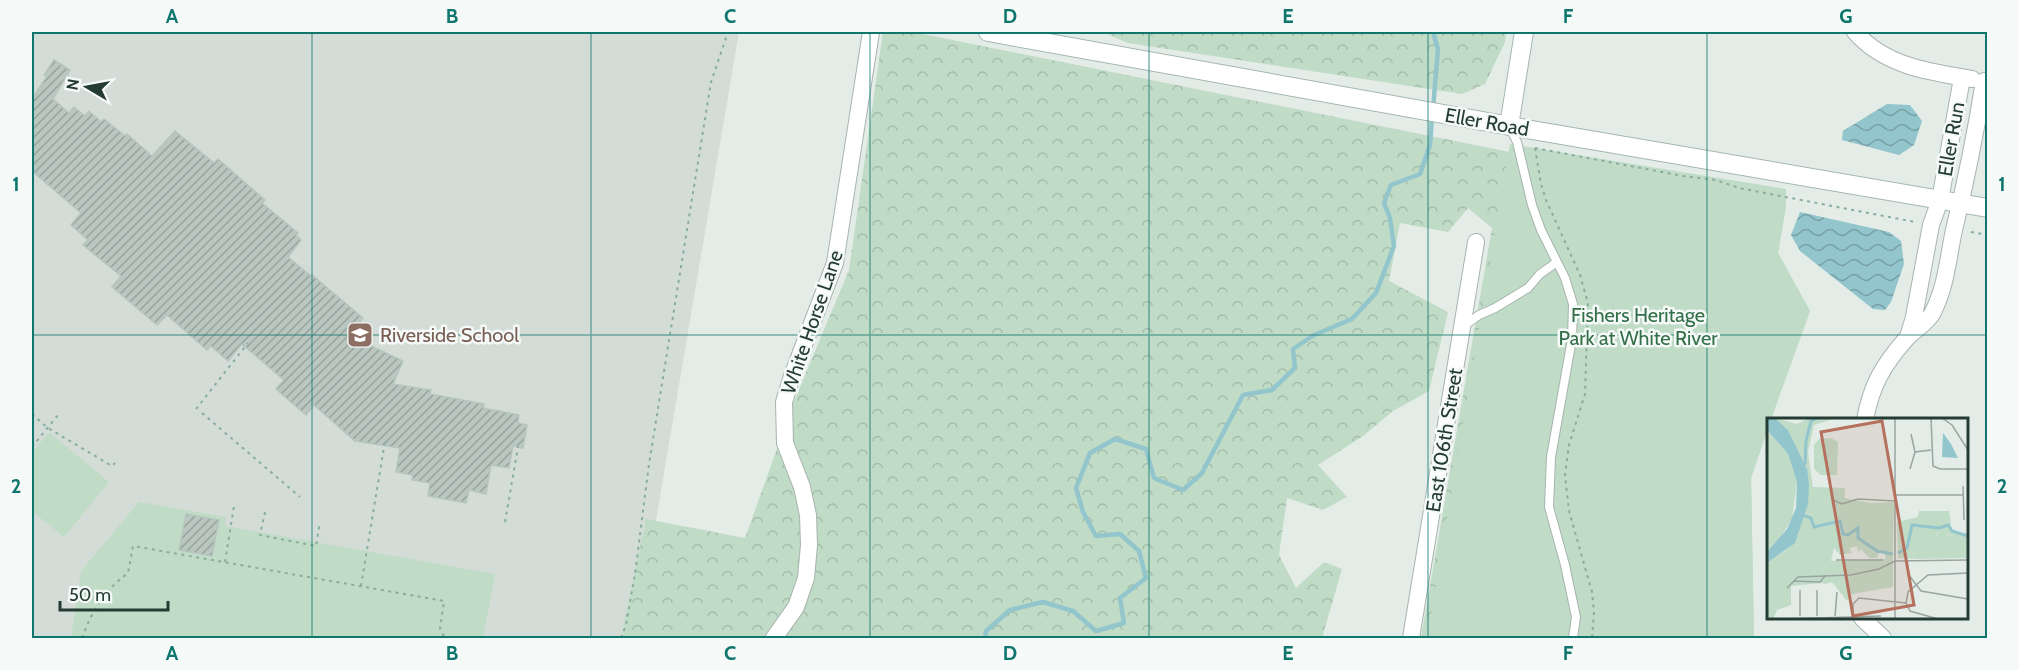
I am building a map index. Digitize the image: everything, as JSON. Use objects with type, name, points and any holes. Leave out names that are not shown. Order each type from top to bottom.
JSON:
[{"type":"street","name":"White Horse Lane","points":[[774,639],[796,607],[806,578],[809,545],[808,515],[802,487],[785,443],[784,402],[835,263],[871,32]]},
{"type":"street","name":"Eller Road","points":[[988,32],[1509,126],[1988,208]]},
{"type":"street","points":[[1509,126],[1524,32]]},
{"type":"street","points":[[1855,32],[1863,41],[1888,58],[1915,68],[1986,81]]},
{"type":"street","name":"Eller Run","points":[[1908,337],[1914,318],[1931,225],[1940,200],[1962,78]]},
{"type":"street","name":"Eller Run","points":[[1908,337],[1920,330],[1931,315],[1943,287],[1986,81]]},
{"type":"street","name":"East 106th Street","points":[[1412,639],[1476,242]]},
{"type":"street","points":[[1865,418],[1869,398],[1877,377],[1908,337]]},
{"type":"street","points":[[1863,619],[1883,639]]},
{"type":"lane","points":[[1509,126],[1517,142],[1541,230],[1565,278],[1573,304],[1572,327],[1551,457],[1549,507],[1576,617],[1573,639]]},
{"type":"lane","points":[[1462,328],[1479,315],[1528,288],[1540,274],[1557,262]]},
{"type":"path","points":[[621,639],[631,595],[651,452],[711,82],[728,32]]},
{"type":"path","points":[[1535,148],[1683,176],[1716,180],[1739,188],[1931,225]]},
{"type":"path","points":[[1955,229],[1988,235]]},
{"type":"path","points":[[196,408],[248,344]]},
{"type":"path","points":[[202,413],[300,496]]},
{"type":"path","points":[[32,414],[48,428],[112,466],[115,463]]},
{"type":"path","points":[[32,447],[58,415]]},
{"type":"path","points":[[361,586],[385,441]]},
{"type":"path","points":[[506,522],[518,447]]},
{"type":"path","points":[[225,562],[234,506]]},
{"type":"path","points":[[265,512],[260,536],[316,546],[321,522]]},
{"type":"path","points":[[82,639],[92,613],[111,586],[128,573],[133,546],[444,602],[440,629],[446,639]]},
{"type":"shaded area","name":"Riverside School","points":[[32,32],[739,32],[636,638],[32,638]]},
{"type":"green space","points":[[883,32],[913,32],[1786,206],[1778,253],[1810,311],[1771,418],[1767,418],[1767,431],[1751,478],[1754,638],[1421,638],[1492,228],[1468,208],[1448,232],[1400,223],[1389,281],[1448,312],[1429,391],[1393,411],[1363,436],[1318,465],[1347,497],[1323,510],[1287,498],[1279,555],[1296,588],[1324,562],[1342,569],[1322,638],[621,638],[646,519],[745,538],[793,404],[849,270]]},
{"type":"green space","points":[[1103,32],[1506,32],[1505,42],[1485,84],[1462,94],[1128,43]]},
{"type":"green space","name":"Fishers Heritage Park at White River","points":[[1510,144],[1786,189],[1786,206],[1778,253],[1810,311],[1771,418],[1767,418],[1767,431],[1751,478],[1754,638],[1427,638]]},
{"type":"green space","points":[[49,432],[109,482],[64,537],[32,511],[32,453]]},
{"type":"green space","points":[[139,502],[226,517],[225,526],[495,574],[483,638],[71,638],[81,571]]},
{"type":"water","points":[[1887,104],[1910,105],[1922,121],[1914,145],[1899,155],[1842,140],[1843,131]]},
{"type":"water","points":[[1800,212],[1889,232],[1901,241],[1904,264],[1891,302],[1885,310],[1873,309],[1800,251],[1791,235]]},
{"type":"building","points":[[54,60],[70,70],[53,99],[69,113],[74,107],[85,116],[89,111],[101,122],[104,119],[125,136],[127,134],[152,156],[175,131],[214,163],[218,159],[265,200],[262,203],[298,233],[296,235],[301,240],[288,257],[363,318],[355,327],[370,340],[367,344],[403,361],[393,384],[431,390],[430,394],[484,404],[483,408],[519,415],[518,423],[527,425],[523,448],[513,446],[509,468],[491,465],[486,494],[469,490],[466,503],[428,496],[430,483],[412,480],[413,475],[396,472],[400,448],[355,441],[314,405],[306,415],[276,389],[284,380],[242,344],[228,361],[211,346],[207,350],[167,315],[157,325],[112,287],[121,276],[83,245],[88,240],[71,225],[81,213],[32,171],[32,99]]},
{"type":"building","points":[[186,514],[219,520],[212,556],[179,550]]},
{"type":"waterway","points":[[1433,32],[1438,49],[1433,109]]},
{"type":"waterway","points":[[985,638],[986,631],[1010,610],[1043,602],[1073,611],[1096,631],[1124,623],[1120,598],[1146,578],[1139,551],[1120,534],[1096,536],[1083,512],[1076,488],[1090,453],[1115,439],[1146,449],[1154,478],[1183,490],[1202,473],[1243,395],[1272,390],[1295,368],[1293,349],[1314,335],[1352,319],[1376,293],[1394,246],[1390,218],[1384,203],[1391,185],[1420,174],[1430,145],[1432,117]]},
{"type":"place","name":"Riverside School","points":[[360,335]]}]
